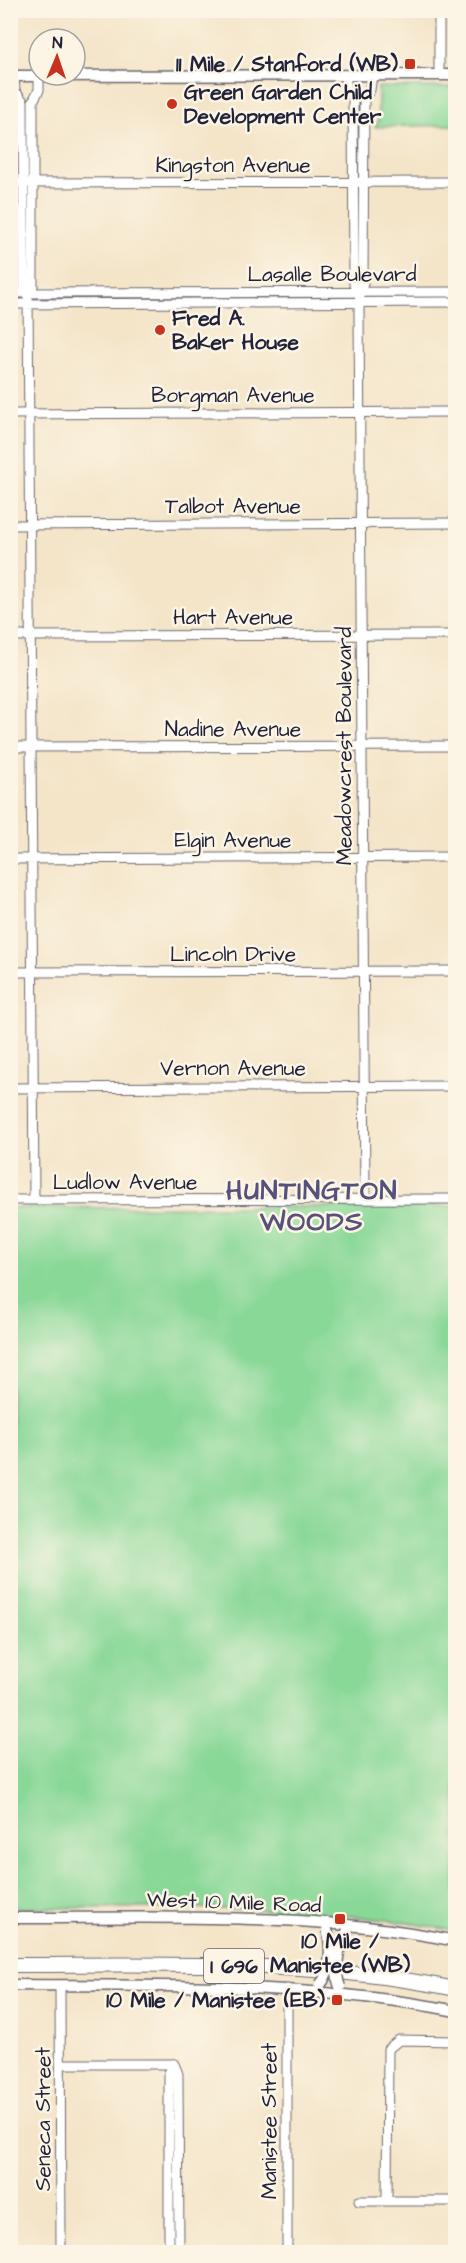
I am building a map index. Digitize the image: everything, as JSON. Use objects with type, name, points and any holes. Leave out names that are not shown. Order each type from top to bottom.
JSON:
[{"type":"highway","name":"I 696","points":[[10,1965],[276,1967],[370,1976],[456,1989]]},
{"type":"main road","points":[[87,76],[456,75]]},
{"type":"main road","name":"West 10 Mile Road","points":[[10,1918],[255,1919],[325,1927],[359,1927],[456,1941]]},
{"type":"main road","points":[[314,1987],[327,1972],[330,1941],[325,1927]]},
{"type":"main road","points":[[344,1990],[338,1975],[341,1944],[347,1932],[359,1927]]},
{"type":"main road","points":[[10,1985],[287,1989],[314,1987],[344,1990],[456,2011]]},
{"type":"street","points":[[439,10],[439,75]]},
{"type":"street","name":"Meadowcrest Boulevard","points":[[345,75],[346,90],[358,98]]},
{"type":"street","name":"Meadowcrest Boulevard","points":[[358,98],[370,90],[372,75]]},
{"type":"street","points":[[12,76],[15,91],[28,101]]},
{"type":"street","points":[[34,1200],[28,292],[24,286],[28,101],[39,90],[39,87]]},
{"type":"street","name":"Meadowcrest Boulevard","points":[[358,98],[358,182],[363,284],[359,298],[359,412],[365,1199]]},
{"type":"street","name":"Kingston Avenue","points":[[10,183],[456,182]]},
{"type":"street","points":[[208,292],[208,303]]},
{"type":"street","name":"Lasalle Boulevard","points":[[10,293],[208,292],[456,302]]},
{"type":"street","name":"Lasalle Boulevard","points":[[10,304],[208,303],[456,292]]},
{"type":"street","name":"Borgman Avenue","points":[[10,414],[456,412]]},
{"type":"street","name":"Talbot Avenue","points":[[10,525],[456,523]]},
{"type":"street","name":"Hart Avenue","points":[[10,636],[456,634]]},
{"type":"street","name":"Nadine Avenue","points":[[10,747],[456,746]]},
{"type":"street","name":"Elgin Avenue","points":[[10,859],[456,857]]},
{"type":"street","name":"Lincoln Drive","points":[[10,972],[456,971]]},
{"type":"street","name":"Vernon Avenue","points":[[10,1088],[456,1086]]},
{"type":"street","name":"Ludlow Avenue","points":[[10,1200],[456,1199]]},
{"type":"street","name":"Seneca Street","points":[[60,1986],[61,2253]]},
{"type":"street","name":"Manistee Street","points":[[287,1989],[287,2253]]},
{"type":"street","points":[[387,2201],[388,2049],[399,2040],[456,2041]]},
{"type":"street","points":[[61,2064],[174,2064]]},
{"type":"street","points":[[169,2253],[169,2073],[174,2064]]},
{"type":"street","points":[[174,2064],[178,2074],[179,2253]]},
{"type":"street","points":[[359,2200],[456,2201]]},
{"type":"green space","points":[[378,87],[455,87],[455,125],[375,127],[378,123]]},
{"type":"green space","points":[[455,1206],[455,1931],[400,1922],[289,1911],[178,1908],[11,1908],[11,1208]]},
{"type":"place","name":"11 Mile / Stanford (WB)","points":[[410,64]]},
{"type":"place","name":"Green Garden Child Development Center","points":[[172,104]]},
{"type":"place","name":"Fred A. Baker House","points":[[160,330]]},
{"type":"place","name":"10 Mile / Manistee (WB)","points":[[340,1919]]},
{"type":"place","name":"10 Mile / Manistee (EB)","points":[[337,2000]]},
{"type":"district","name":"HUNTINGTON WOODS","points":[[312,1206]]}]
